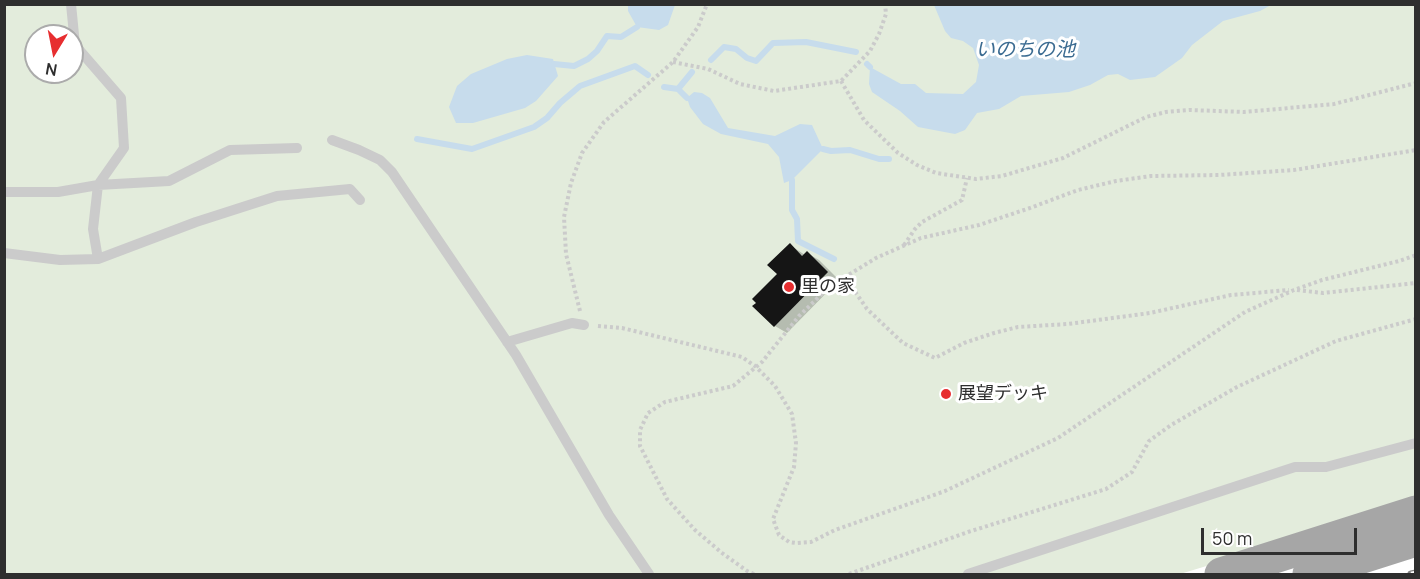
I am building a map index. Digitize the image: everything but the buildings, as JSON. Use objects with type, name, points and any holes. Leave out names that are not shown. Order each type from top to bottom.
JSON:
[{"type":"main road","points":[[1221,574],[1416,513]]},
{"type":"main road","points":[[1310,574],[1416,540]]},
{"type":"lane","points":[[71,4],[75,45],[121,98],[124,148],[98,185],[93,229],[98,259]]},
{"type":"lane","points":[[332,140],[380,160],[392,172],[507,342],[609,515],[649,574]]},
{"type":"lane","points":[[4,192],[58,192],[98,185],[169,181],[230,150],[297,148]]},
{"type":"lane","points":[[4,253],[60,260],[98,259],[196,222],[277,196],[350,189],[360,200]]},
{"type":"lane","points":[[507,342],[572,323],[584,325]]},
{"type":"lane","points":[[968,574],[1295,467],[1326,467],[1416,443]]},
{"type":"path","points":[[707,4],[698,27],[673,62],[604,122],[582,153],[571,183],[564,217],[566,254],[584,325],[622,328],[742,357],[755,366],[775,386],[792,414],[796,442],[794,467],[773,519],[779,535],[789,542],[811,542],[835,530],[945,491],[1058,438],[1245,312],[1322,280],[1416,255]]},
{"type":"path","points":[[673,62],[708,69],[740,84],[774,91],[841,81],[870,51],[886,14],[885,4]]},
{"type":"path","points":[[841,81],[864,120],[898,153],[936,173],[976,179],[1002,176],[1063,158],[1146,117],[1166,112],[1190,110],[1245,112],[1334,104],[1416,83]]},
{"type":"path","points":[[754,574],[722,553],[695,530],[667,500],[640,446],[640,429],[648,413],[665,402],[733,386],[762,362],[799,316],[823,293],[845,277],[876,258],[921,238],[978,225],[1078,190],[1116,181],[1151,176],[1219,175],[1294,170],[1416,150]]},
{"type":"path","points":[[904,246],[922,222],[962,200],[966,178]]},
{"type":"path","points":[[845,277],[867,309],[903,343],[935,358],[964,343],[1018,327],[1068,324],[1150,313],[1232,295],[1294,290],[1323,293],[1416,283]]},
{"type":"path","points":[[849,574],[968,532],[1106,489],[1132,472],[1149,441],[1237,387],[1336,341],[1416,319]]},
{"type":"green space","points":[[4,5],[1415,5],[1415,503],[1180,574],[5,574]]},
{"type":"water","points":[[628,4],[675,5],[668,25],[659,30],[637,27],[628,11]]},
{"type":"water","name":"いのちの池","points":[[934,5],[1271,5],[1260,11],[1223,21],[1192,45],[1182,58],[1155,77],[1130,80],[1118,74],[1108,75],[1090,85],[1069,92],[1021,96],[999,109],[977,113],[965,130],[955,134],[918,127],[900,111],[872,92],[869,84],[870,67],[901,84],[915,84],[926,93],[963,94],[976,82],[979,65],[973,48],[963,41],[951,38],[945,31]]},
{"type":"water","points":[[527,55],[553,59],[558,76],[536,101],[525,108],[473,123],[456,123],[449,107],[457,86],[471,74],[507,59]]},
{"type":"water","points":[[694,92],[702,93],[710,98],[728,128],[775,136],[800,124],[812,125],[823,149],[792,180],[784,183],[779,157],[768,144],[721,134],[703,124],[690,107],[687,98]]},
{"type":"waterway","points":[[554,64],[574,66],[597,51],[607,36],[621,37],[637,27]]},
{"type":"waterway","points":[[711,60],[724,47],[736,49],[747,58],[756,61],[773,43],[806,42],[856,52]]},
{"type":"waterway","points":[[867,64],[870,67]]},
{"type":"waterway","points":[[417,139],[472,149],[534,127],[547,118],[580,86],[635,66],[648,75]]},
{"type":"waterway","points":[[678,89],[692,72]]},
{"type":"waterway","points":[[664,87],[678,89],[687,98]]},
{"type":"waterway","points":[[823,149],[850,150],[879,159],[889,159]]},
{"type":"waterway","points":[[792,180],[792,210],[797,219],[798,241],[834,259]]},
{"type":"railway","points":[[1411,574],[1416,573]]},
{"type":"place","name":"里の家","points":[[789,287]]},
{"type":"place","name":"展望デッキ","points":[[946,394]]}]
